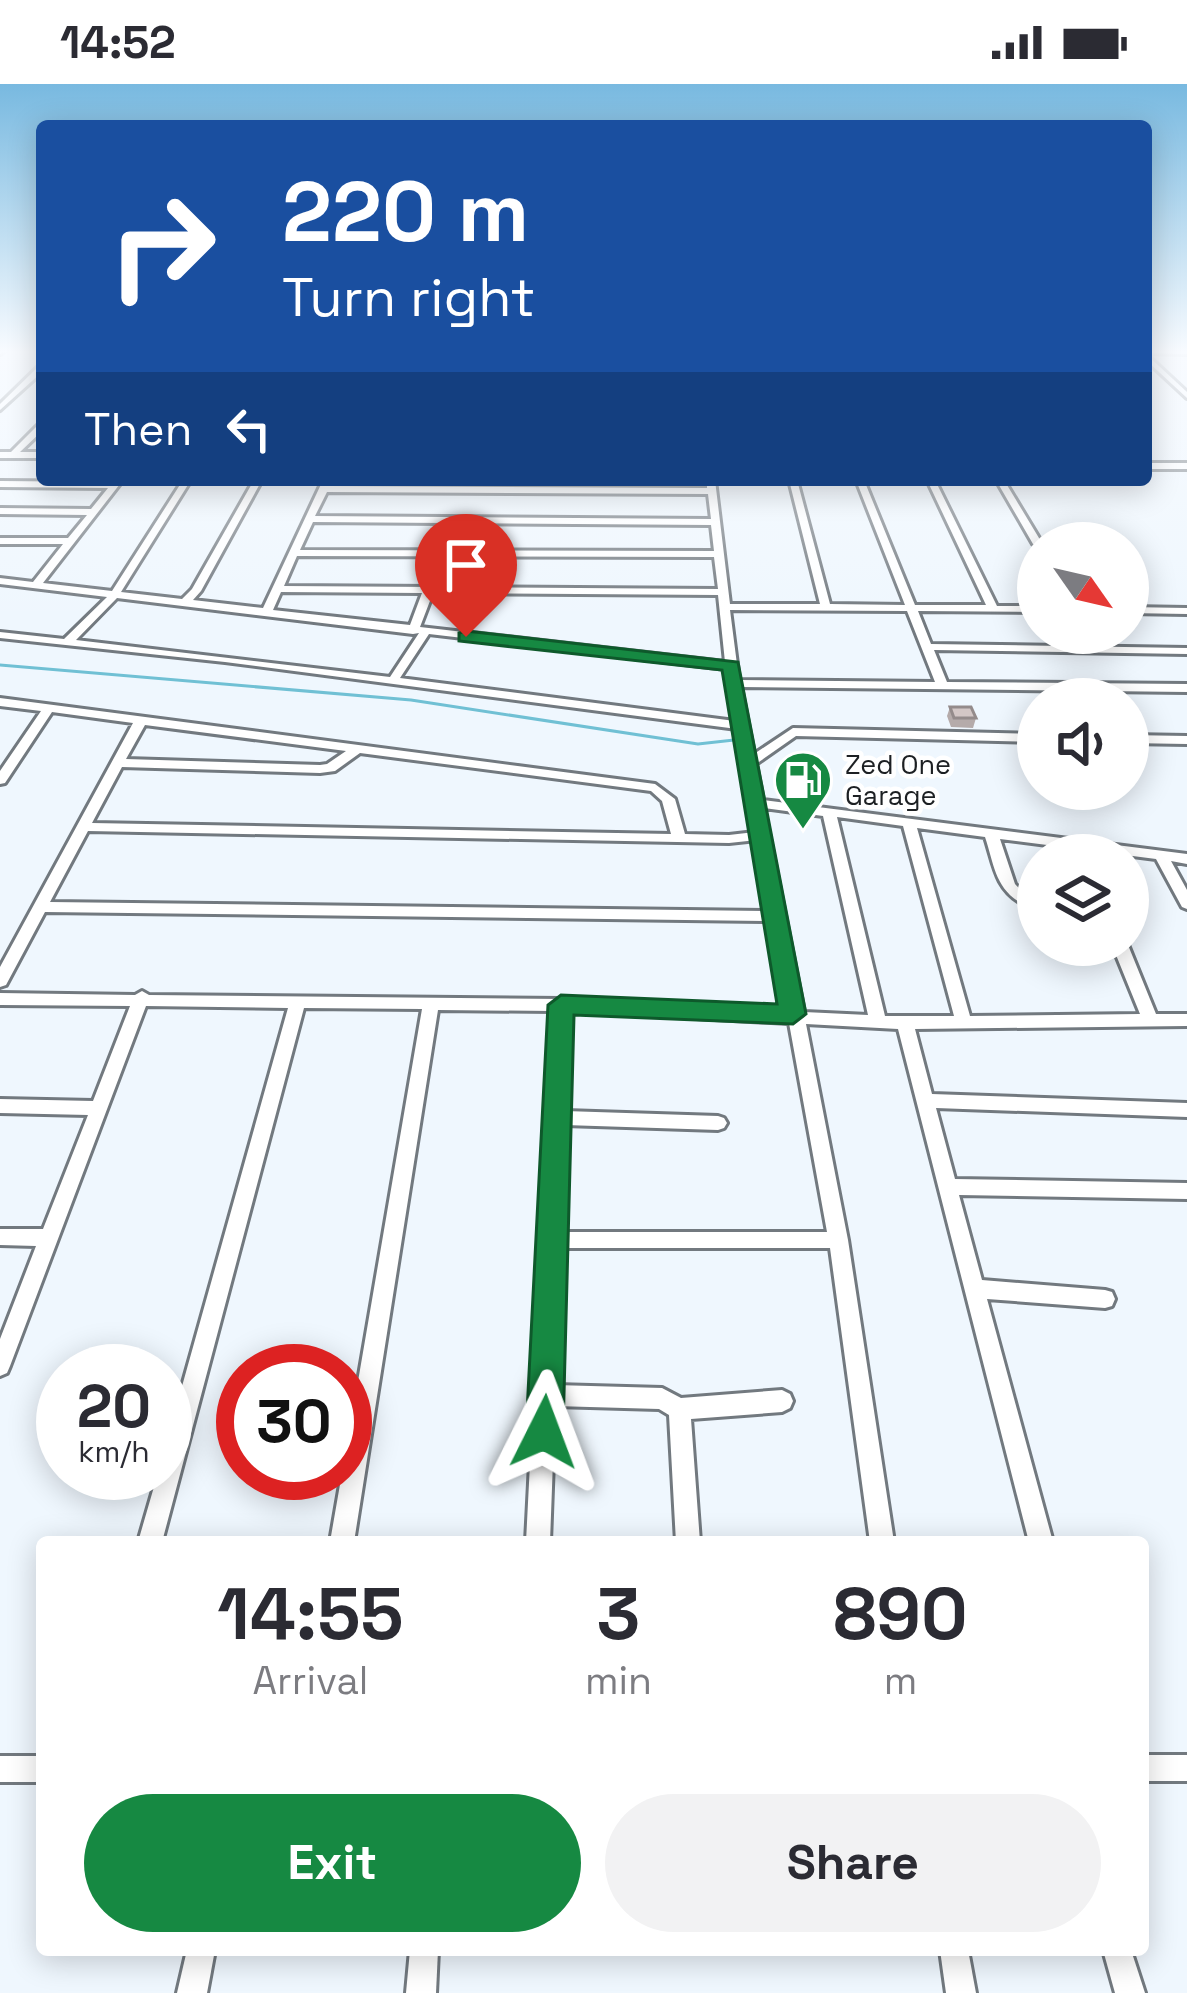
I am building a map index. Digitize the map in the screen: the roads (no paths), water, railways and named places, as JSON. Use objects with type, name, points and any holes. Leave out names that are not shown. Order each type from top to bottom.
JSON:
[{"type":"street","points":[[13,455],[28,440]]},
{"type":"street","points":[[0,455],[36,455]]},
{"type":"street","points":[[1152,466],[1187,466]]},
{"type":"street","points":[[0,484],[36,484]]},
{"type":"street","points":[[36,585],[115,486]]},
{"type":"street","points":[[66,643],[115,594],[183,486]]},
{"type":"street","points":[[184,603],[196,591],[255,486]]},
{"type":"street","points":[[266,613],[324,486]]},
{"type":"street","points":[[711,486],[734,674],[838,1240],[881,1536]]},
{"type":"street","points":[[795,486],[826,608]]},
{"type":"street","points":[[862,486],[942,685]]},
{"type":"street","points":[[934,486],[993,609]]},
{"type":"street","points":[[1004,486],[1025,522]]},
{"type":"street","points":[[0,512],[93,512]]},
{"type":"street","points":[[310,519],[715,522]]},
{"type":"street","points":[[0,541],[70,541]]},
{"type":"street","points":[[296,553],[720,554]]},
{"type":"street","points":[[0,581],[734,674],[942,685],[1187,688]]},
{"type":"street","points":[[280,589],[724,592]]},
{"type":"street","points":[[392,682],[419,632],[429,589]]},
{"type":"street","points":[[726,607],[1017,609]]},
{"type":"street","points":[[1149,610],[1187,611]]},
{"type":"street","points":[[0,635],[744,726]]},
{"type":"street","points":[[927,647],[1187,651]]},
{"type":"street","points":[[0,702],[655,788],[668,799],[679,838]]},
{"type":"street","points":[[0,780],[48,709]]},
{"type":"street","points":[[0,981],[140,722]]},
{"type":"street","points":[[750,762],[794,732],[1017,737]]},
{"type":"street","points":[[1149,739],[1187,740]]},
{"type":"street","points":[[118,763],[320,769],[330,768],[358,749]]},
{"type":"street","points":[[758,803],[1017,838]]},
{"type":"street","points":[[829,812],[878,1022]]},
{"type":"street","points":[[908,823],[963,1021]]},
{"type":"street","points":[[83,827],[679,838],[764,835]]},
{"type":"street","points":[[991,833],[1008,886],[1017,894]]},
{"type":"street","points":[[1149,854],[1187,859]]},
{"type":"street","points":[[1161,855],[1187,904]]},
{"type":"street","points":[[40,907],[778,916]]},
{"type":"street","points":[[1129,966],[1150,1019]]},
{"type":"street","points":[[0,1366],[142,998]]},
{"type":"street","points":[[0,999],[561,1005],[905,1023],[1187,1020]]},
{"type":"street","points":[[152,1536],[298,1001]]},
{"type":"street","points":[[343,1536],[431,1005]]},
{"type":"street","points":[[538,1536],[561,1005]]},
{"type":"street","points":[[905,1023],[1040,1536]]},
{"type":"street","points":[[928,1101],[1187,1110]]},
{"type":"street","points":[[0,1106],[98,1108]]},
{"type":"street","points":[[556,1118],[718,1123]]},
{"type":"street","points":[[946,1187],[1187,1191]]},
{"type":"street","points":[[0,1237],[50,1238]]},
{"type":"street","points":[[550,1240],[838,1240]]},
{"type":"street","points":[[975,1289],[1105,1299]]},
{"type":"street","points":[[547,1395],[662,1399],[679,1409],[782,1401]]},
{"type":"street","points":[[679,1409],[688,1536]]},
{"type":"street","points":[[1149,1768],[1187,1768]]},
{"type":"street","points":[[0,1769],[36,1769]]},
{"type":"street","points":[[192,1993],[200,1956]]},
{"type":"street","points":[[421,1993],[424,1956]]},
{"type":"street","points":[[955,1956],[961,1993]]},
{"type":"street","points":[[1119,1956],[1130,1993]]},
{"type":"waterway","points":[[0,665],[411,700],[698,744],[734,740]]},
{"type":"place","name":"Zed One Garage","points":[[803,831]]}]
